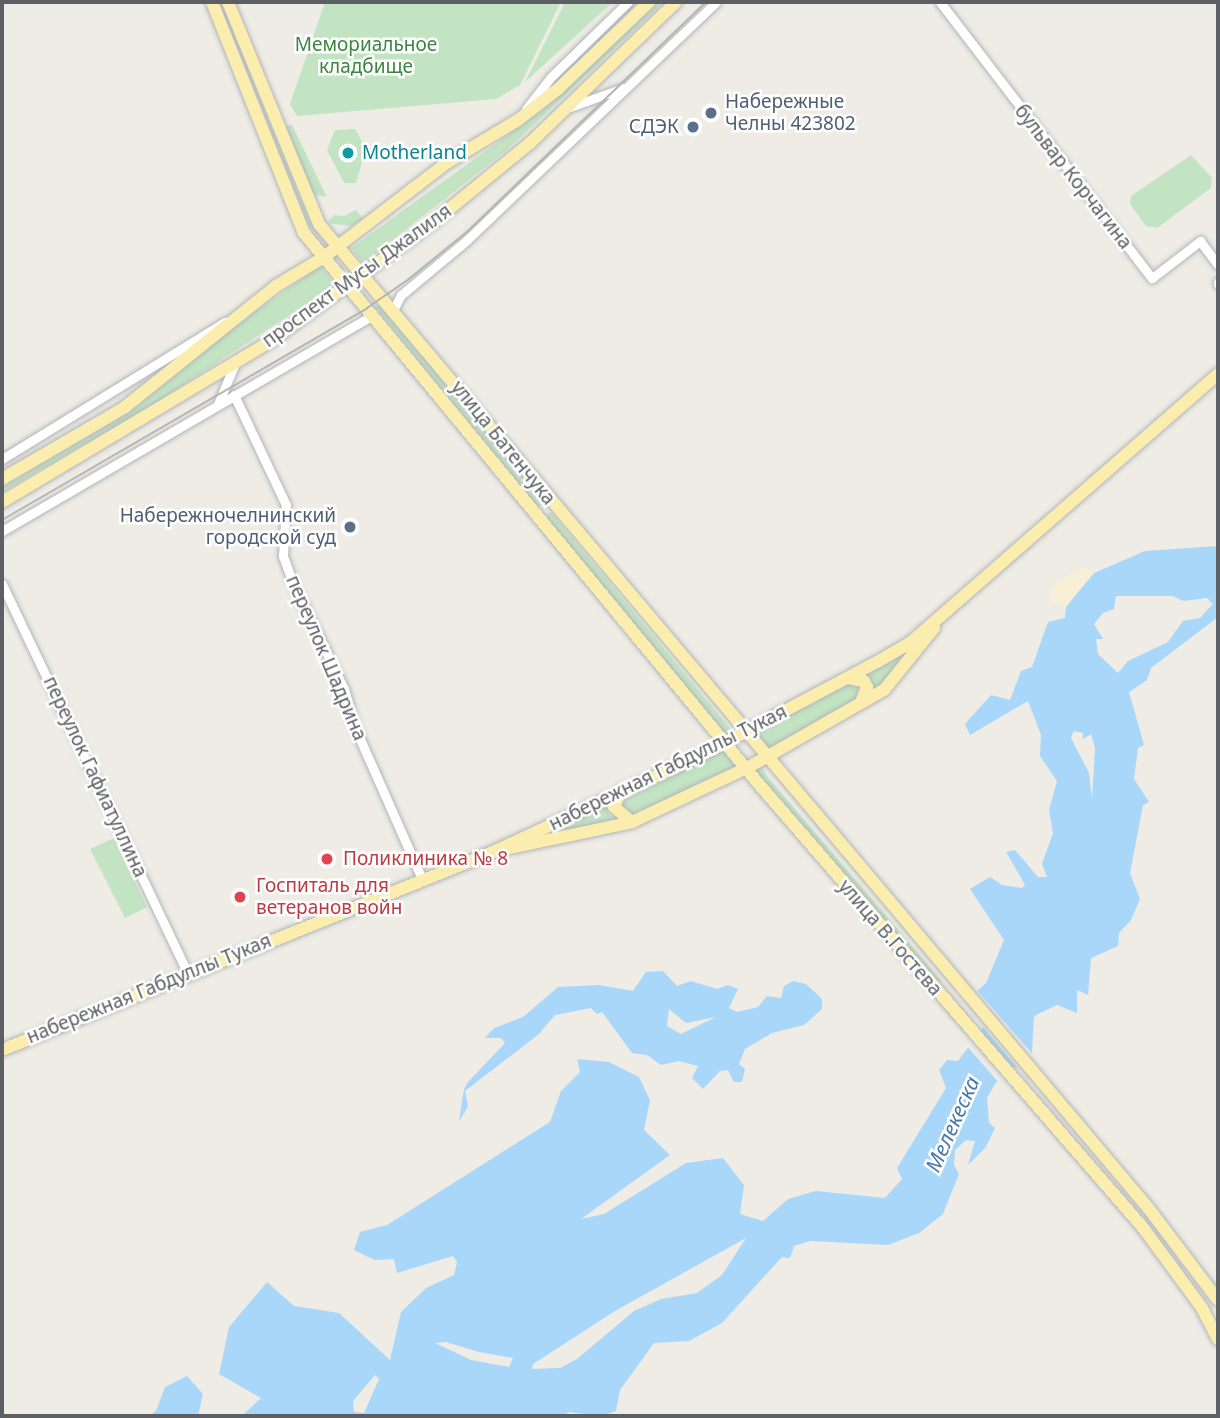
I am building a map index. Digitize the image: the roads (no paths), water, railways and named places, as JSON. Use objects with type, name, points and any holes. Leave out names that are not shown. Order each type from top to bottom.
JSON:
[{"type":"main road","name":"улица Батенчука","points":[[212,2],[304,233],[757,782]]},
{"type":"main road","name":"улица Батенчука","points":[[228,2],[314,214],[361,274],[839,847]]},
{"type":"main road","name":"проспект Мусы Джалиля","points":[[2,479],[125,407],[233,319],[324,257],[448,162],[517,120],[558,89],[649,2]]},
{"type":"main road","name":"проспект Мусы Джалиля","points":[[2,502],[235,363],[441,216],[565,108],[676,2]]},
{"type":"main road","points":[[238,67],[241,58],[252,62]]},
{"type":"main road","name":"набережная Габдуллы Тукая","points":[[2,1050],[187,972],[493,852],[624,788],[726,744],[847,678],[911,642],[1218,374]]},
{"type":"main road","points":[[531,509],[544,511],[548,498]]},
{"type":"main road","name":"набережная Габдуллы Тукая","points":[[493,852],[632,822],[747,768],[859,706],[894,680],[945,612]]},
{"type":"main road","points":[[847,678],[859,678],[867,687],[859,706]]},
{"type":"main road","name":"улица В.Гостева","points":[[757,782],[1023,1093],[1144,1229],[1202,1308],[1218,1339]]},
{"type":"main road","points":[[624,788],[614,807],[632,822]]},
{"type":"main road","name":"улица В.Гостева","points":[[839,847],[1149,1209],[1218,1300]]},
{"type":"street","points":[[517,120],[550,78],[628,2]]},
{"type":"street","points":[[393,310],[401,295],[467,240],[716,2]]},
{"type":"street","name":"бульвар Корчагина","points":[[940,2],[1152,278],[1200,241],[1218,265]]},
{"type":"street","points":[[565,108],[630,85]]},
{"type":"street","points":[[2,531],[372,316]]},
{"type":"street","points":[[2,459],[126,387],[194,338],[233,319]]},
{"type":"street","points":[[218,404],[235,363]]},
{"type":"street","name":"переулок Шадрина","points":[[234,395],[286,505],[283,556],[292,581],[344,689],[356,730],[422,879]]},
{"type":"street","name":"переулок Гафиатуллина","points":[[2,584],[187,972]]},
{"type":"water","name":"Мелекеска","points":[[1218,546],[1218,617],[1151,668],[1147,680],[1129,692],[1144,745],[1138,748],[1134,779],[1149,802],[1143,805],[1130,873],[1140,899],[1131,920],[1119,933],[1118,946],[1091,958],[1088,995],[1077,990],[1077,1013],[1057,1005],[1034,1016],[1031,1072],[1010,1066],[995,1084],[987,1098],[989,1123],[995,1128],[986,1147],[968,1165],[975,1141],[966,1140],[955,1150],[954,1165],[959,1174],[943,1214],[919,1233],[888,1245],[810,1241],[794,1246],[790,1258],[782,1257],[722,1323],[689,1341],[654,1343],[620,1390],[616,1411],[602,1416],[569,1412],[563,1416],[242,1416],[261,1398],[219,1374],[229,1327],[267,1282],[294,1306],[339,1313],[390,1360],[401,1312],[426,1288],[454,1275],[457,1262],[453,1256],[397,1273],[394,1259],[375,1260],[354,1250],[360,1232],[387,1225],[550,1122],[561,1091],[580,1072],[577,1059],[609,1062],[639,1077],[650,1100],[644,1130],[670,1155],[581,1219],[604,1214],[686,1163],[723,1158],[744,1185],[740,1214],[763,1221],[788,1199],[816,1191],[885,1198],[902,1179],[897,1168],[946,1088],[939,1070],[947,1060],[958,1061],[987,1022],[966,1001],[986,983],[1004,940],[970,889],[990,877],[1002,885],[1022,888],[1025,885],[1006,852],[1015,850],[1038,877],[1047,877],[1042,864],[1053,833],[1049,810],[1057,781],[1040,756],[1041,735],[1028,701],[970,735],[965,724],[991,695],[1010,700],[1021,671],[1032,667],[1048,622],[1065,618],[1066,607],[1094,573],[1145,551]],"holes":[[[1116,596],[1172,596],[1184,601],[1207,598],[1213,604],[1200,618],[1183,621],[1168,642],[1128,661],[1118,673],[1098,654],[1096,639],[1103,639],[1094,624],[1103,613],[1114,609]],[[1074,731],[1083,733],[1083,739],[1091,734],[1095,748],[1092,799],[1089,773],[1071,738]],[[746,1238],[722,1275],[697,1293],[661,1299],[634,1311],[577,1359],[560,1368],[532,1369],[533,1364],[615,1311]],[[446,1342],[513,1358],[509,1367],[471,1360],[435,1343]],[[375,1375],[379,1379],[364,1413],[354,1412],[353,1401]]]},
{"type":"water","points":[[663,971],[677,986],[691,981],[717,989],[728,985],[738,989],[729,1008],[737,1012],[758,1007],[767,996],[781,998],[784,986],[793,981],[806,984],[822,999],[822,1009],[804,1025],[772,1033],[745,1049],[739,1064],[745,1069],[742,1082],[734,1082],[728,1070],[720,1071],[703,1089],[692,1078],[698,1066],[679,1061],[661,1065],[647,1055],[632,1053],[602,1012],[597,1014],[591,1008],[555,1015],[539,1034],[465,1091],[468,1107],[459,1121],[464,1089],[468,1082],[505,1043],[501,1038],[485,1038],[494,1028],[523,1017],[558,987],[599,985],[633,991],[646,972]],"holes":[[[669,1009],[686,1023],[716,1017],[681,1034],[667,1026]]]},
{"type":"water","points":[[187,1376],[203,1394],[198,1416],[149,1416],[156,1411],[165,1387]]},
{"type":"tram line","points":[[2,520],[367,308],[409,279],[468,231],[706,2]]},
{"type":"place","name":"Набережные Челны 423802","points":[[711,113]]},
{"type":"place","name":"СДЭК","points":[[693,127]]},
{"type":"place","name":"Motherland","points":[[348,153]]},
{"type":"place","name":"Набережночелнинский городской суд","points":[[350,527]]},
{"type":"place","name":"Поликлиника № 8","points":[[327,859]]},
{"type":"place","name":"Госпиталь для ветеранов войн","points":[[240,897]]},
{"type":"park label","name":"Мемориальное кладбище","points":[[366,56]]}]
